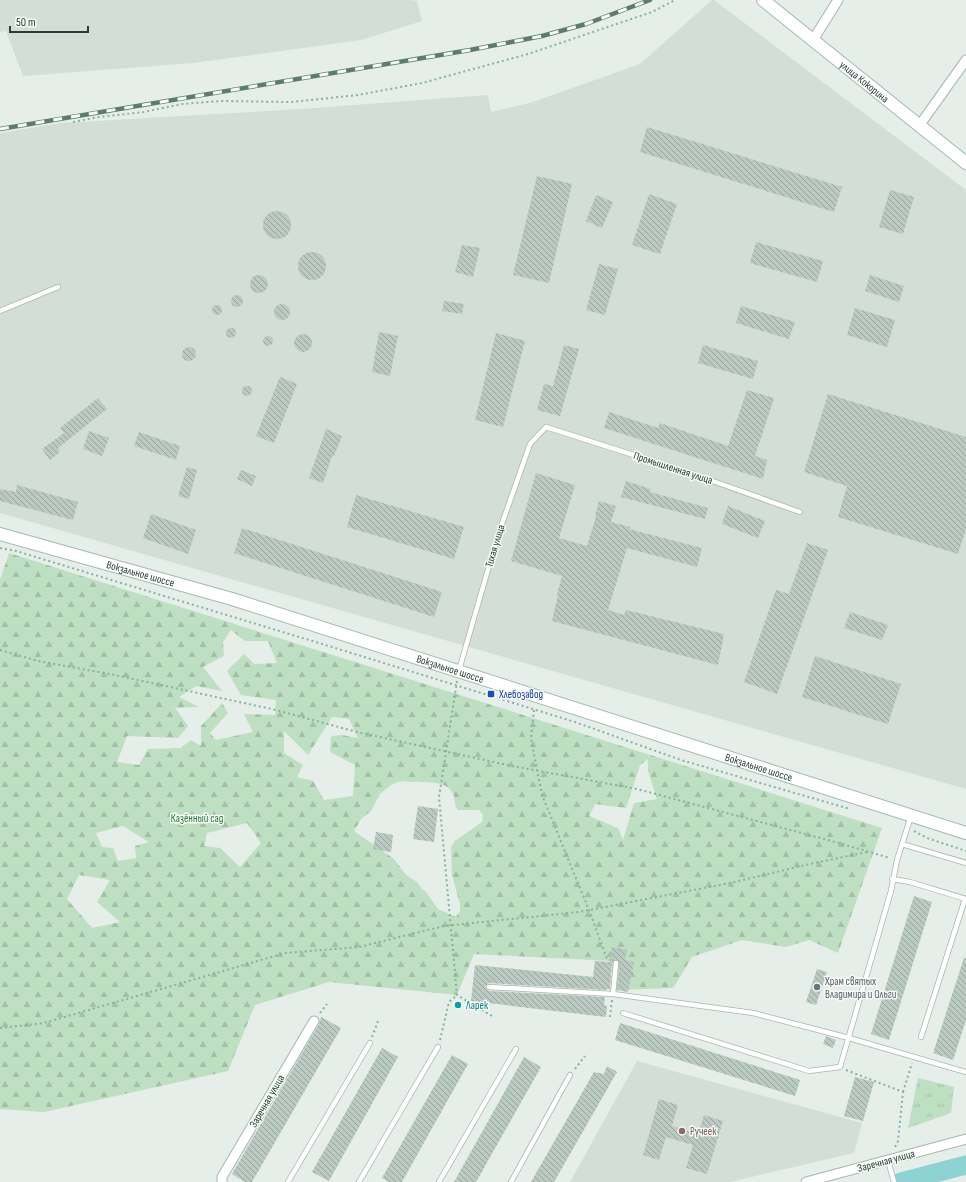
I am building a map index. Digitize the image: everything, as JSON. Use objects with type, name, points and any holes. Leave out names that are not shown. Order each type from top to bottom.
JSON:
[{"type":"main road","name":"улица Кокорина","points":[[763,0],[966,163]]},
{"type":"main road","name":"Вокзальное шоссе","points":[[0,534],[232,599],[458,672],[909,822],[966,833]]},
{"type":"street","points":[[813,40],[838,0]]},
{"type":"street","points":[[919,126],[966,60]]},
{"type":"street","name":"Заречная улица","points":[[222,1182],[222,1178],[314,1021]]},
{"type":"street","name":"Заречная улица","points":[[806,1182],[966,1139]]},
{"type":"lane","points":[[0,311],[58,287]]},
{"type":"lane","name":"Промышленная улица","points":[[546,427],[690,473],[800,512]]},
{"type":"lane","name":"Тихая улица","points":[[458,672],[498,536],[530,444],[546,427]]},
{"type":"lane","points":[[623,1013],[809,1071],[840,1067],[890,891],[897,860],[909,822]]},
{"type":"lane","points":[[902,844],[966,863]]},
{"type":"lane","points":[[892,879],[910,882],[966,899],[921,1037]]},
{"type":"lane","points":[[613,994],[616,963]]},
{"type":"lane","points":[[489,987],[613,994],[753,1012],[966,1072]]},
{"type":"lane","points":[[288,1182],[370,1043]]},
{"type":"lane","points":[[359,1182],[438,1047]]},
{"type":"lane","points":[[439,1182],[516,1049]]},
{"type":"lane","points":[[511,1182],[570,1075]]},
{"type":"lane","points":[[888,1160],[894,1182]]},
{"type":"path","points":[[73,122],[99,116],[144,112],[182,104],[220,101],[292,102],[358,95],[422,83],[528,54],[652,12],[675,0]]},
{"type":"path","points":[[0,548],[16,551],[324,644],[575,722],[682,760],[855,810]]},
{"type":"path","points":[[0,650],[38,661],[115,675],[276,710],[357,732],[446,752],[537,771],[637,789],[897,860]]},
{"type":"path","points":[[457,995],[438,797],[458,672]]},
{"type":"path","points":[[534,710],[531,739],[542,795],[589,910],[607,959],[616,963]]},
{"type":"path","points":[[909,822],[928,838],[966,851]]},
{"type":"path","points":[[0,1028],[44,1024],[285,954],[359,948],[450,926],[589,910],[730,883],[868,851]]},
{"type":"path","points":[[610,1017],[613,994]]},
{"type":"path","points":[[457,995],[492,1016]]},
{"type":"path","points":[[438,1047],[443,1032],[449,1002],[457,995]]},
{"type":"path","points":[[314,1021],[327,1004]]},
{"type":"path","points":[[370,1043],[378,1021]]},
{"type":"path","points":[[570,1075],[584,1056]]},
{"type":"path","points":[[888,1160],[898,1141],[904,1092],[913,1056]]},
{"type":"path","points":[[840,1067],[904,1092]]},
{"type":"shaded area","points":[[0,0],[409,0],[417,1],[422,21],[361,40],[193,63],[23,76],[6,31],[0,32]]},
{"type":"shaded area","points":[[712,0],[966,190],[966,789],[0,513],[0,133],[61,123],[301,109],[488,95],[491,112],[530,103],[640,64]]},
{"type":"shaded area","points":[[637,1061],[862,1123],[854,1153],[730,1182],[570,1182]]},
{"type":"green space","name":"Казённый сад","points":[[9,553],[882,828],[838,953],[809,940],[786,947],[742,940],[692,957],[673,988],[615,990],[611,961],[474,954],[457,995],[329,982],[255,1005],[228,1071],[44,1112],[0,1109],[0,580]],"holes":[[[231,630],[245,641],[268,641],[277,663],[254,664],[244,654],[227,671],[241,695],[276,700],[275,715],[244,714],[253,732],[216,740],[210,733],[228,713],[222,703],[201,726],[201,746],[191,740],[181,748],[148,749],[139,765],[117,762],[127,736],[178,738],[188,726],[175,708],[199,707],[179,697],[196,686],[222,691],[203,667],[224,656],[223,642]],[[332,717],[349,719],[358,738],[342,735],[331,736],[330,752],[355,765],[353,796],[324,800],[313,781],[297,777],[303,765],[284,753],[284,731],[308,755]],[[648,759],[648,771],[657,799],[634,803],[623,840],[618,828],[589,816],[595,804],[626,808],[640,765]],[[404,781],[437,783],[443,785],[452,792],[458,810],[479,810],[483,815],[482,822],[455,841],[451,847],[452,875],[460,904],[460,911],[456,917],[438,909],[426,892],[417,882],[406,875],[394,859],[354,831],[361,819],[371,811],[380,794],[391,785]],[[247,823],[261,843],[240,867],[220,848],[204,846],[207,833]],[[123,826],[149,842],[135,846],[136,858],[118,861],[113,848],[102,847],[96,833]],[[79,875],[110,880],[97,902],[120,922],[92,928],[67,899]]]},
{"type":"green space","points":[[918,1078],[954,1087],[951,1113],[908,1128]]},
{"type":"building","points":[[647,127],[842,187],[834,212],[640,152]]},
{"type":"building","points":[[537,176],[572,184],[549,283],[513,275]]},
{"type":"building","points":[[890,190],[914,197],[903,234],[879,227]]},
{"type":"building","points":[[649,194],[677,204],[660,254],[632,245]]},
{"type":"building","points":[[596,195],[613,202],[602,228],[586,221]]},
{"type":"building","points":[[277,211],[287,215],[291,225],[287,235],[277,239],[267,235],[263,225],[267,215]]},
{"type":"building","points":[[756,242],[823,261],[817,282],[750,263]]},
{"type":"building","points":[[462,245],[480,248],[473,277],[455,272]]},
{"type":"building","points":[[312,252],[322,256],[326,266],[322,276],[312,280],[302,276],[298,266],[302,256]]},
{"type":"building","points":[[599,264],[618,269],[605,315],[586,310]]},
{"type":"building","points":[[255,275],[263,275],[268,280],[266,291],[263,293],[255,293],[250,288],[250,280]]},
{"type":"building","points":[[870,275],[904,286],[899,302],[865,291]]},
{"type":"building","points":[[235,295],[239,295],[243,301],[239,307],[235,307],[231,303],[231,299]]},
{"type":"building","points":[[444,301],[464,304],[462,314],[442,311]]},
{"type":"building","points":[[282,304],[289,309],[290,312],[285,319],[282,320],[275,315],[274,312],[279,305]]},
{"type":"building","points":[[215,305],[219,305],[221,306],[221,314],[215,315],[212,312],[212,308]]},
{"type":"building","points":[[741,306],[795,322],[789,339],[736,323]]},
{"type":"building","points":[[855,308],[895,320],[887,347],[847,335]]},
{"type":"building","points":[[229,328],[233,328],[235,329],[235,337],[229,338],[226,335],[226,331]]},
{"type":"building","points":[[379,332],[398,336],[390,376],[372,372]]},
{"type":"building","points":[[496,333],[525,341],[503,427],[475,420]]},
{"type":"building","points":[[299,334],[307,334],[312,339],[310,350],[307,352],[299,352],[294,347],[294,339]]},
{"type":"building","points":[[266,336],[270,336],[272,337],[272,345],[266,346],[263,343],[263,339]]},
{"type":"building","points":[[564,345],[579,349],[560,416],[537,410],[544,384],[553,386]]},
{"type":"building","points":[[703,345],[758,361],[753,379],[698,363]]},
{"type":"building","points":[[189,347],[194,349],[196,354],[194,359],[189,361],[184,359],[182,354],[184,349]]},
{"type":"building","points":[[280,377],[297,384],[274,443],[256,436]]},
{"type":"building","points":[[245,386],[249,386],[251,387],[251,395],[245,396],[242,393],[242,389]]},
{"type":"building","points":[[747,390],[774,398],[755,456],[767,460],[763,479],[604,428],[609,412],[658,428],[660,423],[728,446]]},
{"type":"building","points":[[828,394],[966,437],[966,529],[958,554],[838,517],[847,486],[804,472]]},
{"type":"building","points":[[98,398],[107,409],[58,448],[60,452],[50,460],[42,449],[64,433],[60,428]]},
{"type":"building","points":[[326,429],[342,436],[334,456],[332,456],[323,483],[309,478]]},
{"type":"building","points":[[89,431],[109,438],[102,456],[83,449]]},
{"type":"building","points":[[139,432],[180,446],[176,460],[134,446]]},
{"type":"building","points":[[187,467],[197,470],[189,499],[178,496]]},
{"type":"building","points":[[241,470],[256,476],[252,486],[237,479]]},
{"type":"building","points":[[536,473],[575,485],[559,538],[587,546],[596,517],[599,501],[616,506],[611,522],[630,527],[629,529],[702,548],[697,567],[627,548],[608,610],[624,615],[626,610],[724,634],[718,665],[552,621],[562,576],[511,561]]},
{"type":"building","points":[[626,481],[651,489],[650,492],[708,508],[705,519],[621,497]]},
{"type":"building","points":[[17,485],[78,502],[73,520],[0,501],[0,489],[16,492]]},
{"type":"building","points":[[356,495],[464,527],[454,559],[347,527]]},
{"type":"building","points":[[728,506],[765,521],[758,538],[722,524]]},
{"type":"building","points":[[151,514],[196,530],[188,554],[143,538]]},
{"type":"building","points":[[242,528],[442,592],[434,617],[234,553]]},
{"type":"building","points":[[807,543],[828,550],[777,694],[744,682],[776,590],[789,594]]},
{"type":"building","points":[[850,612],[888,625],[882,640],[844,628]]},
{"type":"building","points":[[815,656],[901,684],[888,724],[802,697]]},
{"type":"building","points":[[418,806],[438,809],[434,842],[413,839]]},
{"type":"building","points":[[376,832],[393,835],[391,852],[373,849]]},
{"type":"building","points":[[914,896],[932,902],[889,1040],[871,1034]]},
{"type":"building","points":[[612,947],[627,950],[625,960],[634,962],[628,992],[617,990],[620,963],[616,959],[612,963],[610,989],[606,990],[489,983],[485,986],[489,991],[605,997],[604,1005],[607,1006],[606,1017],[471,1001],[475,965],[593,977],[595,961],[610,962]]},
{"type":"building","points":[[964,958],[966,958],[966,1020],[953,1060],[933,1053]]},
{"type":"building","name":"Храм святых Владимира и Ольги","points":[[817,969],[827,972],[816,1005],[806,1002]]},
{"type":"building","points":[[321,1017],[341,1028],[252,1182],[245,1182],[232,1174],[319,1024]]},
{"type":"building","points":[[620,1023],[800,1080],[795,1096],[615,1040]]},
{"type":"building","points":[[826,1036],[836,1040],[833,1048],[823,1044]]},
{"type":"building","points":[[382,1048],[398,1057],[329,1181],[312,1172]]},
{"type":"building","points":[[452,1055],[468,1064],[402,1182],[389,1182],[382,1178]]},
{"type":"building","points":[[524,1057],[541,1067],[476,1182],[454,1182]]},
{"type":"building","points":[[607,1066],[617,1072],[554,1182],[531,1182],[594,1072],[604,1074]]},
{"type":"building","points":[[855,1077],[874,1082],[863,1121],[844,1116]]},
{"type":"building","points":[[659,1099],[678,1105],[672,1126],[698,1134],[704,1115],[723,1121],[707,1174],[686,1168],[693,1145],[666,1137],[659,1160],[643,1155]]},
{"type":"waterway","points":[[901,1182],[966,1165]]},
{"type":"railway","points":[[0,129],[470,50],[542,36],[586,24],[650,0]]},
{"type":"place","name":"Хлебозавод","points":[[491,694]]},
{"type":"place","name":"Храм святых Владимира и Ольги","points":[[817,987]]},
{"type":"place","name":"Ларек","points":[[458,1005]]},
{"type":"place","name":"Ручеек","points":[[682,1131]]}]
